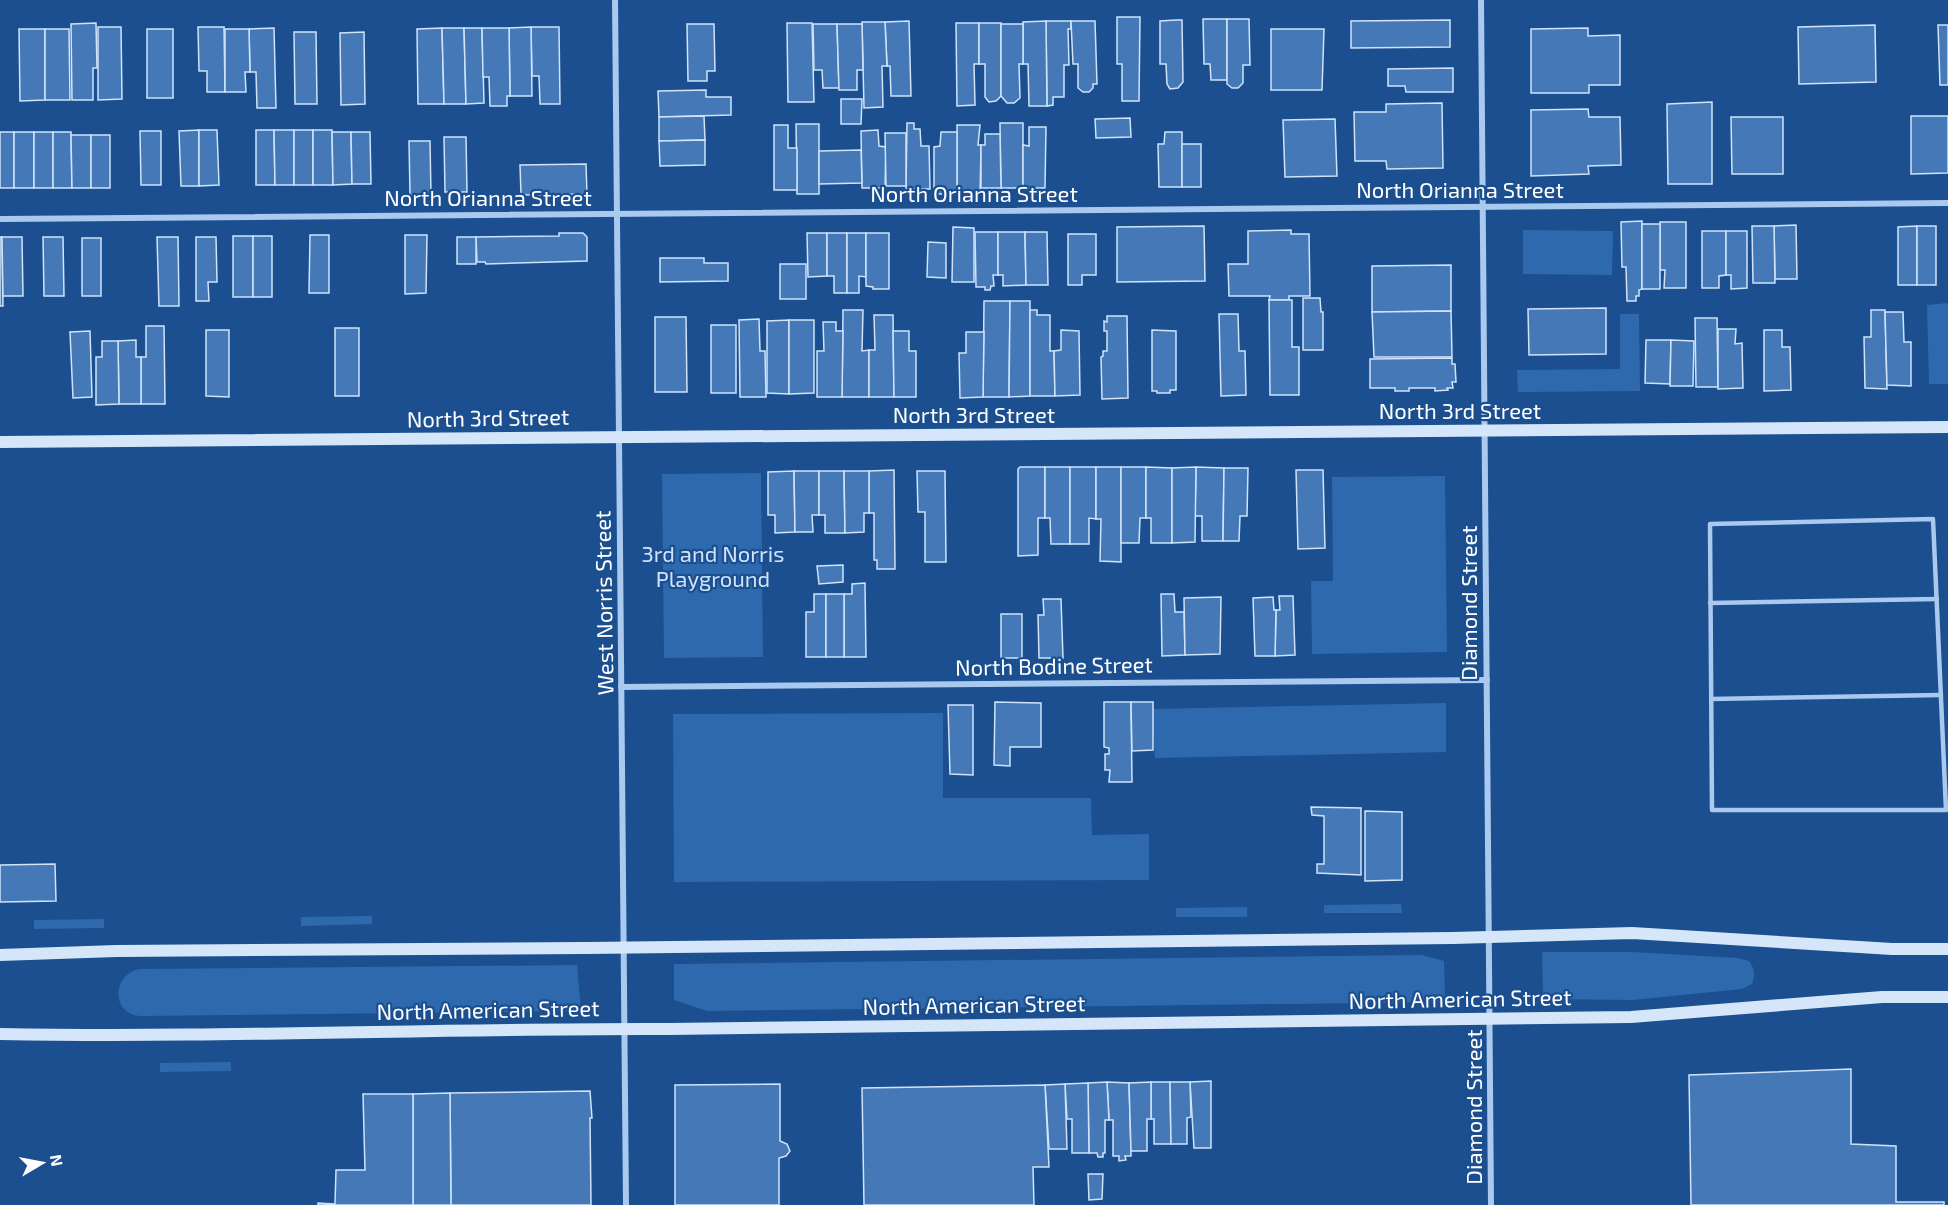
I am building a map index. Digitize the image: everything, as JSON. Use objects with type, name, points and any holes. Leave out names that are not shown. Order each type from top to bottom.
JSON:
[{"type":"street","name":"West Norris Street","points":[[615,0],[626,1205]]},
{"type":"street","name":"Diamond Street","points":[[1481,0],[1491,1205]]},
{"type":"street","name":"North Orianna Street","points":[[0,219],[1948,203]]},
{"type":"street","name":"North 3rd Street","points":[[0,442],[1948,427]]},
{"type":"street","name":"North Bodine Street","points":[[621,687],[1486,680]]},
{"type":"street","points":[[0,955],[128,951],[1489,937],[1632,933],[1892,949],[1948,949]]},
{"type":"street","name":"North American Street","points":[[0,1034],[117,1036],[1631,1017],[1882,998],[1948,997]]},
{"type":"lane","points":[[1933,519],[1946,810],[1712,810],[1710,603],[1710,524],[1933,519]]},
{"type":"lane","points":[[1710,603],[1937,599]]},
{"type":"lane","points":[[1711,699],[1941,695]]},
{"type":"green space","points":[[1523,230],[1613,231],[1612,275],[1523,274]]},
{"type":"green space","points":[[1948,303],[1948,384],[1929,384],[1927,305]]},
{"type":"green space","points":[[1620,314],[1639,314],[1640,391],[1518,392],[1517,370],[1620,369]]},
{"type":"green space","name":"3rd and Norris Playground","points":[[761,473],[763,657],[664,658],[662,474]]},
{"type":"green space","points":[[1445,476],[1447,652],[1312,654],[1311,581],[1333,581],[1332,477]]},
{"type":"green space","points":[[1446,703],[1446,752],[1155,758],[1152,709]]},
{"type":"green space","points":[[943,713],[943,798],[1091,798],[1092,835],[1149,834],[1149,880],[674,882],[673,714]]},
{"type":"green space","points":[[1401,904],[1402,913],[1324,913],[1324,905]]},
{"type":"green space","points":[[1247,907],[1247,917],[1176,917],[1176,908]]},
{"type":"green space","points":[[372,916],[372,924],[301,926],[301,917]]},
{"type":"green space","points":[[104,919],[104,928],[34,929],[34,920]]},
{"type":"green space","points":[[1542,952],[1633,952],[1738,958],[1749,961],[1754,978],[1752,984],[1742,989],[1633,1000],[1543,999]]},
{"type":"green space","points":[[1422,955],[1444,961],[1445,1002],[707,1011],[674,1000],[674,964]]},
{"type":"green space","points":[[577,965],[581,1011],[141,1016],[131,1014],[124,1009],[118,994],[124,978],[130,972],[140,969]]},
{"type":"green space","points":[[231,1062],[231,1071],[160,1072],[160,1063]]},
{"type":"building","points":[[1117,17],[1140,17],[1139,101],[1122,101],[1122,64],[1117,64]]},
{"type":"building","points":[[1203,19],[1227,19],[1227,80],[1211,80],[1210,64],[1204,64]]},
{"type":"building","points":[[1227,19],[1249,19],[1250,65],[1243,65],[1243,83],[1238,88],[1232,88],[1227,84]]},
{"type":"building","points":[[1182,20],[1183,82],[1178,88],[1170,89],[1167,84],[1166,64],[1160,64],[1160,21]]},
{"type":"building","points":[[1450,20],[1450,47],[1351,48],[1351,21]]},
{"type":"building","points":[[909,21],[911,96],[891,96],[885,22]]},
{"type":"building","points":[[1046,21],[1071,21],[1071,29],[1068,29],[1069,65],[1064,65],[1064,97],[1053,97],[1053,105],[1047,106]]},
{"type":"building","points":[[1046,21],[1047,106],[1029,106],[1028,64],[1023,64],[1023,22]]},
{"type":"building","points":[[1071,21],[1095,21],[1097,84],[1093,84],[1089,92],[1083,92],[1078,88],[1078,64],[1073,64]]},
{"type":"building","points":[[862,22],[885,22],[887,66],[882,66],[883,107],[864,108]]},
{"type":"building","points":[[96,23],[97,68],[93,68],[93,100],[72,100],[71,24]]},
{"type":"building","points":[[787,23],[812,23],[814,102],[788,102]]},
{"type":"building","points":[[956,23],[979,23],[979,64],[974,64],[975,105],[957,106]]},
{"type":"building","points":[[979,23],[1001,23],[1001,96],[996,101],[989,102],[985,97],[985,64],[979,64]]},
{"type":"building","points":[[687,24],[714,24],[715,71],[707,71],[707,81],[688,81]]},
{"type":"building","points":[[813,24],[837,24],[839,88],[823,88],[822,70],[814,70]]},
{"type":"building","points":[[837,24],[862,24],[863,70],[857,70],[857,90],[839,90]]},
{"type":"building","points":[[1001,24],[1023,24],[1023,64],[1019,64],[1020,98],[1014,103],[1007,103],[1001,96]]},
{"type":"building","points":[[1875,25],[1876,82],[1799,84],[1798,27]]},
{"type":"building","points":[[1938,25],[1948,25],[1948,85],[1940,85]]},
{"type":"building","points":[[98,27],[121,27],[122,99],[98,100]]},
{"type":"building","points":[[198,27],[224,27],[225,92],[207,92],[207,71],[199,71]]},
{"type":"building","points":[[531,27],[559,27],[560,104],[540,104],[539,76],[532,76]]},
{"type":"building","points":[[531,27],[532,96],[510,96],[509,28]]},
{"type":"building","points":[[274,28],[276,108],[257,108],[256,72],[250,72],[249,29]]},
{"type":"building","points":[[442,28],[444,104],[418,104],[417,29]]},
{"type":"building","points":[[442,28],[464,28],[466,104],[444,104]]},
{"type":"building","points":[[464,28],[482,28],[484,103],[466,104]]},
{"type":"building","points":[[482,28],[509,28],[510,96],[507,96],[507,106],[490,106],[489,77],[483,77]]},
{"type":"building","points":[[1588,28],[1588,36],[1620,35],[1620,85],[1589,85],[1589,93],[1531,93],[1531,29]]},
{"type":"building","points":[[19,29],[45,29],[45,100],[20,101]]},
{"type":"building","points":[[45,29],[69,29],[70,100],[45,100]]},
{"type":"building","points":[[147,29],[173,29],[173,98],[147,98]]},
{"type":"building","points":[[225,29],[249,29],[250,72],[245,72],[246,92],[225,92]]},
{"type":"building","points":[[1271,29],[1324,29],[1322,90],[1271,90]]},
{"type":"building","points":[[294,32],[316,32],[317,104],[295,104]]},
{"type":"building","points":[[364,32],[365,104],[341,105],[340,33]]},
{"type":"building","points":[[1453,68],[1453,92],[1406,92],[1405,86],[1388,86],[1388,69]]},
{"type":"building","points":[[706,90],[706,97],[731,97],[731,115],[659,117],[658,91]]},
{"type":"building","points":[[841,99],[862,99],[861,124],[841,124]]},
{"type":"building","points":[[1712,102],[1712,184],[1668,184],[1667,104]]},
{"type":"building","points":[[1442,103],[1443,168],[1387,169],[1386,161],[1355,161],[1354,112],[1386,112],[1386,104]]},
{"type":"building","points":[[1588,109],[1589,117],[1620,117],[1621,165],[1588,166],[1589,174],[1531,176],[1531,110]]},
{"type":"building","points":[[704,116],[705,140],[659,141],[659,117]]},
{"type":"building","points":[[1911,116],[1948,116],[1948,173],[1911,174]]},
{"type":"building","points":[[1731,117],[1783,117],[1783,174],[1732,174]]},
{"type":"building","points":[[1130,118],[1131,137],[1096,138],[1095,119]]},
{"type":"building","points":[[1335,119],[1337,176],[1285,177],[1283,120]]},
{"type":"building","points":[[907,123],[914,123],[914,129],[920,129],[921,146],[929,146],[930,189],[906,189]]},
{"type":"building","points":[[1000,123],[1023,123],[1023,188],[1001,188]]},
{"type":"building","points":[[796,124],[819,124],[819,194],[797,194]]},
{"type":"building","points":[[774,125],[788,125],[788,148],[797,148],[797,190],[774,190]]},
{"type":"building","points":[[957,125],[980,125],[978,145],[981,145],[980,194],[957,194]]},
{"type":"building","points":[[1029,127],[1046,127],[1045,188],[1023,188],[1023,145],[1029,146]]},
{"type":"building","points":[[199,130],[199,186],[181,186],[179,131]]},
{"type":"building","points":[[199,130],[217,130],[219,185],[199,186]]},
{"type":"building","points":[[256,130],[274,130],[275,185],[256,185]]},
{"type":"building","points":[[274,130],[294,130],[294,185],[275,185]]},
{"type":"building","points":[[294,130],[313,130],[313,185],[294,185]]},
{"type":"building","points":[[313,130],[332,130],[333,185],[313,185]]},
{"type":"building","points":[[878,130],[879,146],[886,147],[885,188],[862,188],[861,131]]},
{"type":"building","points":[[140,131],[161,131],[161,185],[141,185]]},
{"type":"building","points":[[0,132],[14,132],[14,188],[0,188]]},
{"type":"building","points":[[14,132],[34,132],[34,188],[14,188]]},
{"type":"building","points":[[34,132],[53,132],[53,188],[34,188]]},
{"type":"building","points":[[53,132],[71,132],[72,188],[53,188]]},
{"type":"building","points":[[332,132],[351,132],[352,184],[333,185]]},
{"type":"building","points":[[351,132],[370,132],[371,184],[352,184]]},
{"type":"building","points":[[941,132],[957,132],[957,194],[934,194],[934,147],[940,146]]},
{"type":"building","points":[[1165,132],[1182,132],[1182,187],[1159,187],[1158,144],[1164,144]]},
{"type":"building","points":[[885,133],[906,133],[906,186],[886,186]]},
{"type":"building","points":[[985,134],[1000,134],[1001,188],[981,188],[981,145],[985,145]]},
{"type":"building","points":[[71,135],[91,135],[91,188],[72,188]]},
{"type":"building","points":[[91,135],[110,135],[110,188],[91,188]]},
{"type":"building","points":[[444,137],[466,137],[467,192],[445,192]]},
{"type":"building","points":[[705,140],[705,165],[660,166],[659,141]]},
{"type":"building","points":[[409,141],[430,141],[431,195],[410,195]]},
{"type":"building","points":[[1182,144],[1201,144],[1201,187],[1182,187]]},
{"type":"building","points":[[861,150],[862,183],[819,184],[819,151]]},
{"type":"building","points":[[586,164],[587,194],[521,195],[520,165]]},
{"type":"building","points":[[1642,221],[1642,289],[1639,290],[1639,296],[1636,296],[1636,301],[1627,301],[1626,267],[1622,267],[1621,222]]},
{"type":"building","points":[[1660,222],[1686,222],[1686,288],[1664,288],[1665,270],[1660,270]]},
{"type":"building","points":[[1642,224],[1660,224],[1660,289],[1642,289]]},
{"type":"building","points":[[1796,225],[1797,279],[1775,279],[1774,226]]},
{"type":"building","points":[[1204,226],[1205,281],[1117,282],[1117,227]]},
{"type":"building","points":[[1752,226],[1774,226],[1775,283],[1753,283]]},
{"type":"building","points":[[1917,226],[1917,285],[1898,285],[1898,227]]},
{"type":"building","points":[[1917,226],[1936,226],[1936,285],[1917,285]]},
{"type":"building","points":[[953,227],[974,228],[974,282],[952,282]]},
{"type":"building","points":[[1291,230],[1291,234],[1309,234],[1310,296],[1289,296],[1289,300],[1269,300],[1270,296],[1229,296],[1228,264],[1248,264],[1248,231]]},
{"type":"building","points":[[1702,231],[1726,231],[1726,275],[1719,276],[1719,288],[1702,288]]},
{"type":"building","points":[[1726,231],[1747,231],[1747,288],[1731,289],[1731,275],[1726,275]]},
{"type":"building","points":[[975,232],[998,232],[998,275],[993,275],[994,286],[991,286],[990,290],[985,290],[985,287],[976,287]]},
{"type":"building","points":[[998,232],[1025,232],[1026,285],[1003,286],[1003,275],[998,275]]},
{"type":"building","points":[[1025,232],[1047,232],[1048,285],[1026,285]]},
{"type":"building","points":[[559,233],[583,233],[587,237],[587,261],[486,264],[477,262],[476,237],[559,236]]},
{"type":"building","points":[[807,233],[827,233],[827,276],[808,277]]},
{"type":"building","points":[[827,233],[847,233],[847,293],[834,293],[834,276],[827,276]]},
{"type":"building","points":[[847,233],[866,233],[866,277],[859,276],[859,293],[847,293]]},
{"type":"building","points":[[866,233],[889,233],[889,289],[873,289],[873,287],[866,286]]},
{"type":"building","points":[[1068,234],[1096,234],[1096,275],[1082,275],[1082,285],[1068,285]]},
{"type":"building","points":[[310,235],[329,235],[329,293],[309,293]]},
{"type":"building","points":[[405,235],[427,235],[426,293],[405,294]]},
{"type":"building","points":[[233,236],[253,236],[253,297],[233,297]]},
{"type":"building","points":[[253,236],[272,236],[272,297],[253,297]]},
{"type":"building","points":[[0,237],[2,237],[3,306],[0,306]]},
{"type":"building","points":[[2,237],[22,237],[23,296],[3,296]]},
{"type":"building","points":[[43,237],[63,237],[64,296],[44,296]]},
{"type":"building","points":[[157,237],[178,237],[179,306],[159,306]]},
{"type":"building","points":[[196,237],[216,237],[217,282],[208,282],[209,301],[196,301]]},
{"type":"building","points":[[457,237],[476,237],[476,264],[457,264]]},
{"type":"building","points":[[82,238],[101,238],[101,296],[82,296]]},
{"type":"building","points":[[928,242],[946,243],[946,278],[927,277]]},
{"type":"building","points":[[660,258],[704,258],[704,263],[728,263],[728,281],[660,282]]},
{"type":"building","points":[[780,264],[806,264],[806,299],[780,299]]},
{"type":"building","points":[[1451,265],[1451,311],[1372,312],[1372,266]]},
{"type":"building","points":[[1303,298],[1320,298],[1321,312],[1323,312],[1323,350],[1303,350]]},
{"type":"building","points":[[1269,300],[1292,300],[1292,347],[1299,347],[1299,395],[1270,395]]},
{"type":"building","points":[[984,301],[1010,301],[1009,397],[983,397]]},
{"type":"building","points":[[1010,301],[1030,301],[1030,396],[1009,397]]},
{"type":"building","points":[[1606,308],[1606,354],[1529,355],[1528,309]]},
{"type":"building","points":[[843,310],[863,310],[862,351],[869,350],[869,397],[842,397]]},
{"type":"building","points":[[1030,310],[1037,310],[1037,315],[1050,315],[1050,351],[1054,351],[1055,396],[1030,396]]},
{"type":"building","points":[[1871,310],[1885,310],[1887,389],[1865,388],[1864,337],[1871,337]]},
{"type":"building","points":[[1451,311],[1452,357],[1374,357],[1372,312]]},
{"type":"building","points":[[1885,312],[1903,312],[1904,342],[1911,342],[1911,386],[1887,385]]},
{"type":"building","points":[[1219,314],[1238,314],[1239,351],[1245,351],[1246,395],[1221,396]]},
{"type":"building","points":[[874,315],[893,315],[894,397],[869,397],[869,350],[875,350]]},
{"type":"building","points":[[1107,316],[1127,316],[1128,398],[1102,399],[1101,357],[1103,351],[1107,351],[1107,331],[1104,331],[1104,321],[1107,322]]},
{"type":"building","points":[[655,317],[686,317],[687,392],[655,392]]},
{"type":"building","points":[[1695,318],[1717,318],[1718,387],[1696,387]]},
{"type":"building","points":[[759,319],[760,351],[765,351],[766,397],[740,397],[739,320]]},
{"type":"building","points":[[789,320],[789,394],[767,393],[767,321]]},
{"type":"building","points":[[789,320],[814,320],[814,393],[789,394]]},
{"type":"building","points":[[823,322],[836,322],[836,331],[843,331],[842,397],[817,397],[817,351],[824,351]]},
{"type":"building","points":[[711,325],[736,325],[736,393],[711,393]]},
{"type":"building","points":[[146,326],[164,326],[165,404],[141,404],[141,357],[146,357]]},
{"type":"building","points":[[335,328],[359,328],[359,396],[335,396]]},
{"type":"building","points":[[1718,329],[1736,329],[1735,344],[1742,343],[1743,388],[1718,389]]},
{"type":"building","points":[[206,330],[229,330],[229,397],[206,396]]},
{"type":"building","points":[[1061,330],[1079,331],[1080,395],[1055,396],[1054,351],[1061,350]]},
{"type":"building","points":[[1152,330],[1176,331],[1176,390],[1170,390],[1170,393],[1152,391]]},
{"type":"building","points":[[1764,330],[1782,330],[1782,347],[1790,347],[1791,390],[1764,391]]},
{"type":"building","points":[[90,331],[92,397],[73,398],[70,332]]},
{"type":"building","points":[[893,331],[909,331],[909,351],[916,351],[916,397],[894,397]]},
{"type":"building","points":[[966,332],[984,332],[983,397],[960,398],[959,353],[966,353]]},
{"type":"building","points":[[136,340],[136,357],[141,357],[141,404],[119,404],[118,341]]},
{"type":"building","points":[[1646,340],[1671,340],[1670,384],[1645,383]]},
{"type":"building","points":[[1671,340],[1694,341],[1693,386],[1670,386]]},
{"type":"building","points":[[102,341],[118,341],[119,404],[96,405],[96,357],[102,357]]},
{"type":"building","points":[[1452,358],[1452,364],[1455,364],[1456,382],[1452,382],[1453,388],[1447,388],[1448,390],[1409,388],[1409,391],[1395,391],[1395,388],[1370,388],[1370,359]]},
{"type":"building","points":[[1020,467],[1045,467],[1045,518],[1038,518],[1038,555],[1018,556],[1018,469]]},
{"type":"building","points":[[1045,467],[1070,467],[1070,544],[1051,544],[1050,518],[1045,518]]},
{"type":"building","points":[[1070,467],[1096,467],[1096,519],[1089,518],[1089,544],[1070,544]]},
{"type":"building","points":[[1096,467],[1121,467],[1121,562],[1100,561],[1101,519],[1096,519]]},
{"type":"building","points":[[1121,467],[1146,467],[1146,518],[1140,518],[1139,543],[1121,543]]},
{"type":"building","points":[[1146,467],[1172,468],[1172,543],[1151,543],[1151,518],[1146,518]]},
{"type":"building","points":[[1196,467],[1224,468],[1223,541],[1202,541],[1202,516],[1195,516]]},
{"type":"building","points":[[1196,467],[1195,542],[1172,543],[1172,468]]},
{"type":"building","points":[[1224,468],[1248,468],[1247,516],[1240,516],[1239,541],[1223,541]]},
{"type":"building","points":[[894,470],[895,569],[877,569],[877,560],[874,560],[874,513],[869,513],[869,471]]},
{"type":"building","points":[[1296,470],[1323,470],[1325,548],[1298,549]]},
{"type":"building","points":[[794,471],[795,532],[775,533],[775,515],[768,515],[768,472]]},
{"type":"building","points":[[794,471],[819,471],[819,515],[812,515],[813,532],[795,532]]},
{"type":"building","points":[[819,471],[844,471],[845,533],[825,533],[825,515],[819,515]]},
{"type":"building","points":[[844,471],[869,471],[869,513],[864,513],[864,532],[845,533]]},
{"type":"building","points":[[917,471],[945,471],[946,562],[925,562],[925,512],[918,512]]},
{"type":"building","points":[[843,565],[843,582],[819,584],[817,566]]},
{"type":"building","points":[[865,583],[866,657],[844,657],[844,594],[852,594],[852,584]]},
{"type":"building","points":[[814,594],[826,594],[826,657],[806,657],[806,612],[814,612]]},
{"type":"building","points":[[826,594],[844,594],[844,657],[826,657]]},
{"type":"building","points":[[1161,594],[1174,594],[1175,612],[1184,612],[1185,655],[1162,656]]},
{"type":"building","points":[[1279,596],[1293,596],[1295,655],[1275,656],[1276,610],[1280,610]]},
{"type":"building","points":[[1221,597],[1220,654],[1185,655],[1184,598]]},
{"type":"building","points":[[1273,597],[1274,610],[1276,610],[1275,656],[1255,656],[1253,598]]},
{"type":"building","points":[[1043,599],[1061,599],[1063,658],[1039,658],[1038,615],[1044,615]]},
{"type":"building","points":[[1001,614],[1022,614],[1022,658],[1001,658]]},
{"type":"building","points":[[995,702],[1041,703],[1041,747],[1010,747],[1010,766],[994,765]]},
{"type":"building","points":[[1104,702],[1131,702],[1132,782],[1109,782],[1110,770],[1105,770],[1105,754],[1109,754],[1109,748],[1104,747]]},
{"type":"building","points":[[1131,702],[1153,702],[1153,750],[1132,751]]},
{"type":"building","points":[[948,705],[973,705],[973,775],[950,774]]},
{"type":"building","points":[[1311,807],[1361,808],[1361,875],[1317,873],[1317,864],[1324,864],[1324,816],[1312,815]]},
{"type":"building","points":[[1365,811],[1402,812],[1402,880],[1365,881]]},
{"type":"building","points":[[55,864],[56,901],[0,902],[0,865]]},
{"type":"building","points":[[1851,1069],[1851,1144],[1896,1146],[1896,1202],[1944,1202],[1944,1205],[1691,1205],[1689,1075]]},
{"type":"building","points":[[1211,1081],[1211,1148],[1194,1148],[1190,1082]]},
{"type":"building","points":[[1107,1082],[1129,1083],[1131,1156],[1125,1156],[1126,1160],[1119,1161],[1119,1156],[1113,1156],[1113,1120],[1109,1120]]},
{"type":"building","points":[[1107,1082],[1109,1120],[1105,1120],[1105,1153],[1103,1157],[1098,1157],[1097,1153],[1089,1153],[1088,1083]]},
{"type":"building","points":[[1151,1082],[1170,1082],[1171,1144],[1154,1144]]},
{"type":"building","points":[[1151,1082],[1151,1119],[1147,1119],[1147,1151],[1131,1151],[1129,1083]]},
{"type":"building","points":[[1170,1082],[1190,1082],[1191,1117],[1187,1118],[1187,1144],[1171,1144]]},
{"type":"building","points":[[1088,1083],[1089,1153],[1072,1153],[1072,1119],[1067,1119],[1065,1084]]},
{"type":"building","points":[[780,1084],[780,1141],[787,1144],[790,1151],[786,1156],[779,1158],[779,1205],[675,1205],[675,1085]]},
{"type":"building","points":[[1065,1084],[1067,1149],[1049,1149],[1045,1085]]},
{"type":"building","points":[[1045,1085],[1049,1167],[1033,1167],[1034,1205],[864,1205],[862,1088]]},
{"type":"building","points":[[590,1091],[591,1205],[451,1205],[450,1093]]},
{"type":"building","points":[[450,1093],[451,1205],[413,1205],[413,1094]]},
{"type":"building","points":[[363,1094],[413,1094],[413,1205],[318,1205],[318,1203],[335,1204],[336,1170],[365,1170]]},
{"type":"building","points":[[1088,1174],[1103,1174],[1102,1199],[1089,1200]]}]
